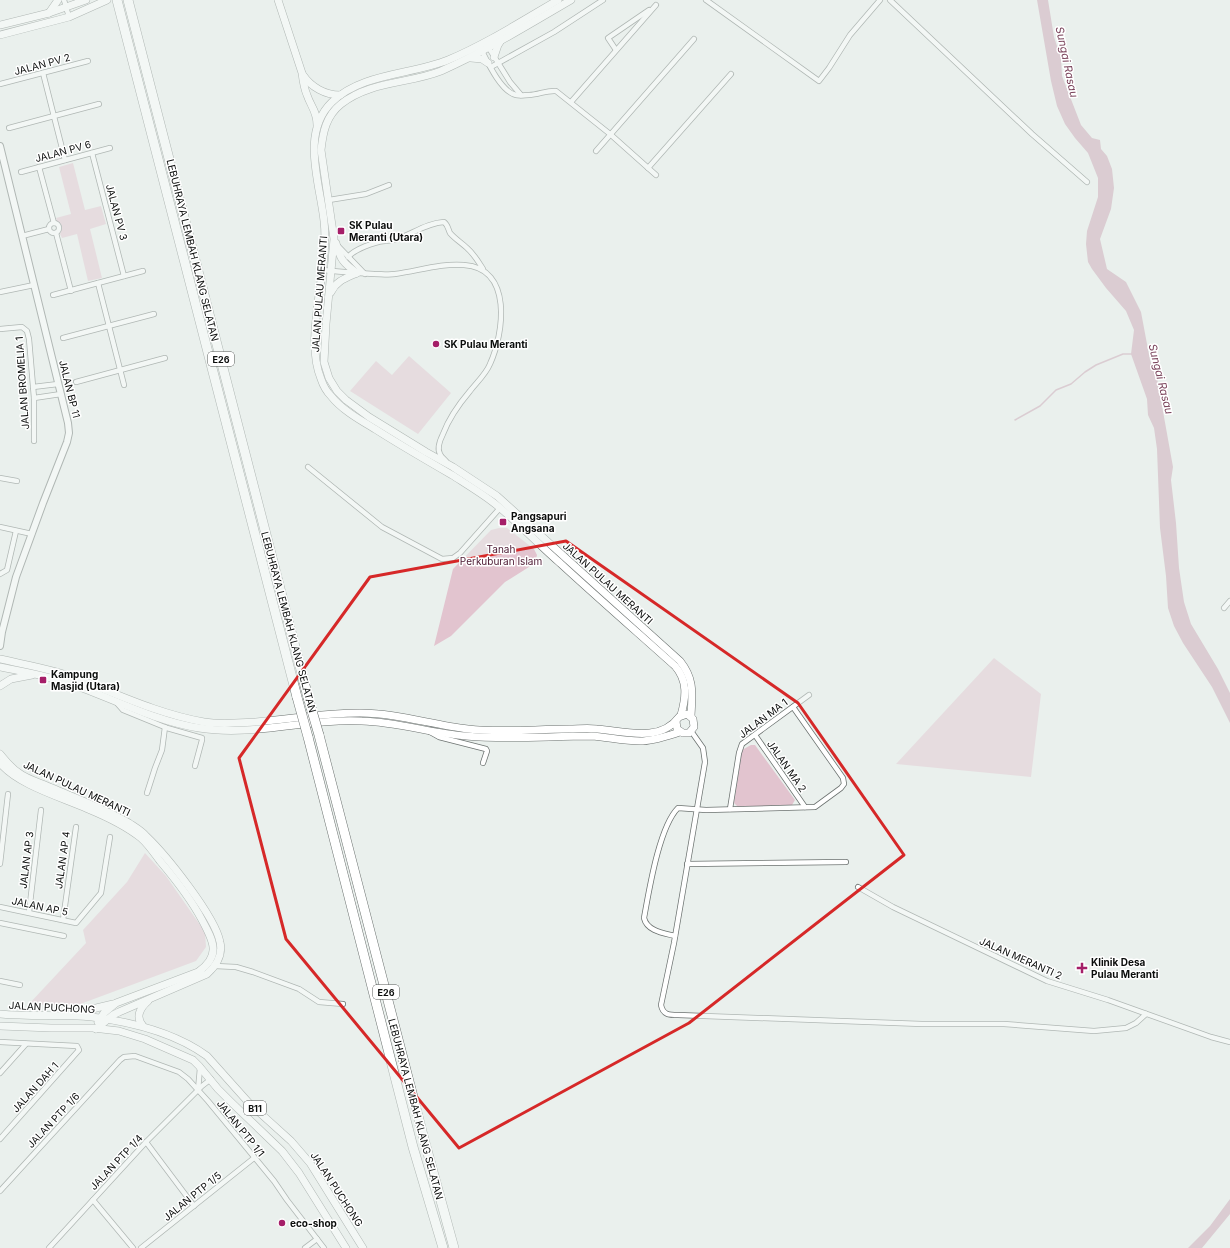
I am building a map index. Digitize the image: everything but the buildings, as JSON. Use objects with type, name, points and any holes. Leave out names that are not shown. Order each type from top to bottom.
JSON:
[{"type":"highway","name":"LEBUHRAYA LEMBAH KLANG SELATAN","points":[[117,0],[413,1147],[443,1248]]},
{"type":"highway","name":"LEBUHRAYA LEMBAH KLANG SELATAN","points":[[128,0],[308,697],[454,1248]]},
{"type":"main road","points":[[49,13],[58,0]]},
{"type":"main road","points":[[0,35],[69,17],[107,0]]},
{"type":"main road","points":[[278,0],[302,73],[303,84],[307,96],[315,110],[317,127]]},
{"type":"main road","name":"JALAN PULAU MERANTI","points":[[558,0],[484,46],[469,58],[423,77],[382,84],[366,89],[340,105],[332,114],[326,124],[322,136],[322,156],[335,241],[328,297],[324,362],[329,378],[336,391],[346,400],[369,417],[453,467],[497,496],[680,661],[690,677],[693,689],[692,716]]},
{"type":"main road","name":"JALAN PULAU MERANTI","points":[[571,0],[502,40],[420,69],[379,78],[351,88],[340,95],[325,109],[317,127],[315,137],[315,165],[325,230],[323,270],[316,324],[315,346],[319,373],[322,382],[340,406],[365,423],[479,492],[500,508],[681,673],[685,684],[685,701],[681,715]]},
{"type":"main road","points":[[0,25],[66,8],[81,1]]},
{"type":"main road","points":[[496,60],[498,45],[502,40]]},
{"type":"main road","points":[[469,58],[476,58],[490,65]]},
{"type":"main road","points":[[302,73],[308,81],[320,90],[331,95],[340,95]]},
{"type":"main road","points":[[335,241],[341,260],[348,267],[361,273]]},
{"type":"main road","points":[[328,297],[333,287],[338,282],[361,273]]},
{"type":"main road","points":[[0,659],[43,668],[76,678],[140,704],[177,716],[220,724],[286,720],[343,713],[364,713],[420,720],[468,729],[502,731],[597,729],[640,734],[664,729],[676,721],[681,715],[687,714],[692,716],[695,724],[691,731],[686,733],[680,732],[654,740],[640,741],[597,736],[501,738],[465,736],[364,721],[344,720],[289,727],[225,730],[200,728],[137,711],[74,685],[42,675],[0,667]]},
{"type":"main road","points":[[0,686],[12,679],[42,675]]},
{"type":"main road","points":[[676,721],[676,726],[680,732]]},
{"type":"main road","name":"JALAN PULAU MERANTI","points":[[0,754],[8,764],[20,774],[93,805],[129,823],[146,834],[180,876],[205,910],[215,927],[220,942],[221,953],[215,966],[207,974],[103,1019],[94,1028]]},
{"type":"main road","name":"JALAN PULAU MERANTI","points":[[0,763],[17,778],[89,809],[126,828],[141,838],[187,895],[210,935],[214,945],[212,956],[206,966],[198,972],[116,1003],[104,1013],[103,1019]]},
{"type":"main road","points":[[143,1026],[138,1019],[140,1010],[158,994]]},
{"type":"main road","points":[[63,1016],[116,1003]]},
{"type":"main road","name":"JALAN PUCHONG","points":[[0,1014],[22,1016],[63,1016],[121,1021],[143,1026],[168,1035],[191,1046],[207,1056],[249,1103],[291,1141],[310,1163],[363,1248]]},
{"type":"main road","name":"JALAN PUCHONG","points":[[0,1026],[94,1028],[119,1031],[145,1039],[193,1060],[200,1066],[230,1102],[282,1151],[299,1172],[346,1248]]},
{"type":"main road","points":[[211,1079],[216,1076],[226,1078]]},
{"type":"street","points":[[64,0],[69,17]]},
{"type":"street","points":[[490,65],[496,60],[554,32],[603,0]]},
{"type":"street","points":[[706,0],[819,81],[850,35],[880,0]]},
{"type":"street","points":[[890,0],[1032,134],[1087,182]]},
{"type":"street","points":[[571,102],[656,6],[608,38],[616,50]]},
{"type":"street","points":[[596,151],[694,39]]},
{"type":"street","points":[[484,46],[521,95]]},
{"type":"street","points":[[484,46],[490,65],[505,88],[516,95],[530,95],[551,90],[556,91],[610,134],[656,175]]},
{"type":"street","name":"JALAN PV 2","points":[[0,84],[88,61]]},
{"type":"street","points":[[43,73],[65,160]]},
{"type":"street","points":[[648,168],[731,74]]},
{"type":"street","points":[[9,128],[99,104]]},
{"type":"street","name":"JALAN BP 11","points":[[0,146],[68,423],[69,433],[67,442],[16,577],[1,634],[0,646]]},
{"type":"street","name":"JALAN PV 6","points":[[21,172],[110,148]]},
{"type":"street","name":"JALAN PV 3","points":[[92,153],[124,276]]},
{"type":"street","points":[[39,167],[54,223],[59,226],[56,233],[71,290]]},
{"type":"street","points":[[329,200],[366,194],[389,185]]},
{"type":"street","points":[[348,257],[360,249],[384,241],[393,240],[431,224],[444,222],[455,238],[469,249],[477,259],[483,271],[494,281],[499,291],[501,302],[500,329],[490,365],[449,419],[440,440],[440,453],[453,467]]},
{"type":"street","points":[[22,236],[49,229],[54,223]]},
{"type":"street","points":[[49,229],[52,233],[56,233]]},
{"type":"street","points":[[335,241],[361,273]]},
{"type":"street","points":[[323,270],[394,274],[454,264],[466,265],[483,271]]},
{"type":"street","points":[[53,295],[143,271]]},
{"type":"street","points":[[98,283],[124,384]]},
{"type":"street","points":[[0,292],[34,285]]},
{"type":"street","points":[[63,338],[154,314]]},
{"type":"street","name":"JALAN BROMELIA 1","points":[[0,329],[22,327],[27,331],[34,398],[34,441]]},
{"type":"street","points":[[76,382],[165,358]]},
{"type":"street","points":[[33,387],[58,384]]},
{"type":"street","points":[[34,398],[61,394]]},
{"type":"street","points":[[308,467],[382,527],[442,559],[453,558],[460,553],[500,508]]},
{"type":"street","points":[[0,478],[17,481]]},
{"type":"street","points":[[0,527],[32,534]]},
{"type":"street","points":[[0,574],[7,570],[16,531]]},
{"type":"street","points":[[1224,608],[1230,601]]},
{"type":"street","name":"JALAN MA 1","points":[[730,809],[739,753],[742,744],[809,695]]},
{"type":"street","points":[[116,702],[123,710],[165,727],[202,738],[195,766]]},
{"type":"street","points":[[675,936],[650,928],[645,922],[644,918],[653,870],[666,826],[678,808],[697,810],[815,807],[842,788],[844,784],[843,778],[793,707]]},
{"type":"street","points":[[148,793],[154,768],[162,750],[165,727]]},
{"type":"street","points":[[427,730],[439,737],[486,749],[487,751],[483,763]]},
{"type":"street","points":[[691,731],[703,748],[705,762],[675,936],[661,1005],[662,1010],[668,1015],[816,1021],[1010,1025],[1094,1031],[1126,1028],[1136,1023],[1146,1014]]},
{"type":"street","name":"JALAN MA 2","points":[[755,735],[805,807]]},
{"type":"street","points":[[0,864],[8,794]]},
{"type":"street","name":"JALAN AP 3","points":[[29,912],[41,810]]},
{"type":"street","name":"JALAN AP 4","points":[[63,920],[76,827]]},
{"type":"street","name":"JALAN AP 5","points":[[0,907],[76,923],[101,893],[110,837]]},
{"type":"street","points":[[687,864],[846,862]]},
{"type":"street","name":"JALAN MERANTI 2","points":[[858,887],[892,908],[1047,981],[1108,1000],[1230,1042]]},
{"type":"street","points":[[0,923],[64,936]]},
{"type":"street","points":[[215,966],[236,967],[253,972],[299,989],[319,1002],[343,1004]]},
{"type":"street","points":[[0,981],[20,985]]},
{"type":"street","points":[[0,1042],[26,1044]]},
{"type":"street","points":[[0,1073],[26,1044]]},
{"type":"street","name":"JALAN DAH 1","points":[[0,1139],[79,1050],[77,1046],[26,1044]]},
{"type":"street","name":"JALAN PTP 1/1","points":[[120,1060],[124,1057],[135,1056],[179,1072],[188,1079],[274,1181],[324,1248]]},
{"type":"street","name":"JALAN PTP 1/6","points":[[0,1191],[120,1060]]},
{"type":"street","points":[[198,1090],[200,1066]]},
{"type":"street","name":"JALAN PTP 1/4","points":[[49,1248],[146,1142],[211,1079]]},
{"type":"street","points":[[146,1142],[194,1206]]},
{"type":"street","name":"JALAN PTP 1/5","points":[[140,1248],[254,1158]]},
{"type":"street","points":[[93,1200],[133,1248]]},
{"type":"street","points":[[305,1248],[317,1239]]},
{"type":"highlighted area","points":[[566,541],[798,703],[904,855],[689,1023],[459,1148],[286,939],[239,758],[370,577]]},
{"type":"green space","points":[[73,163],[85,210],[101,206],[106,224],[90,229],[102,278],[88,281],[77,234],[62,238],[60,234],[62,228],[61,224],[56,218],[71,214],[59,167]]},
{"type":"green space","points":[[409,356],[451,393],[418,434],[350,391],[376,361],[392,375]]},
{"type":"green space","name":"Tanah Perkuburan Islam","points":[[507,528],[534,549],[537,555],[536,559],[529,567],[505,582],[451,636],[434,646],[453,569],[491,530]]},
{"type":"green space","points":[[994,658],[1041,694],[1031,777],[896,764]]},
{"type":"green space","points":[[751,745],[755,745],[795,800],[792,805],[738,807],[734,803],[742,750]]},
{"type":"green space","points":[[145,853],[166,876],[205,932],[206,947],[196,961],[75,1006],[29,1004],[86,943],[83,930],[127,882]]},
{"type":"shaded area","points":[[1037,0],[1048,0],[1054,37],[1061,58],[1062,76],[1081,125],[1092,138],[1100,140],[1101,149],[1107,156],[1112,169],[1114,188],[1111,209],[1100,239],[1107,269],[1126,282],[1141,312],[1150,360],[1157,378],[1173,467],[1171,480],[1179,568],[1184,602],[1191,624],[1218,669],[1230,693],[1230,723],[1212,687],[1183,643],[1174,626],[1168,608],[1160,528],[1157,449],[1154,428],[1148,415],[1147,399],[1131,354],[1134,330],[1126,311],[1106,288],[1088,262],[1086,244],[1087,231],[1098,197],[1098,178],[1088,153],[1065,124],[1057,106],[1051,81]]},
{"type":"shaded area","points":[[1230,1199],[1230,1214],[1202,1248],[1188,1248],[1210,1226]]},
{"type":"waterway","points":[[1015,420],[1040,406],[1056,390],[1071,384],[1096,365],[1123,354],[1133,354]]},
{"type":"place","name":"SK Pulau Meranti (Utara)","points":[[341,231]]},
{"type":"place","name":"SK Pulau Meranti","points":[[436,344]]},
{"type":"place","name":"Pangsapuri Angsana","points":[[503,522]]},
{"type":"place","name":"Kampung Masjid (Utara)","points":[[43,680]]},
{"type":"place","name":"Klinik Desa Pulau Meranti","points":[[1082,968]]},
{"type":"place","name":"eco-shop","points":[[282,1223]]},
{"type":"water label","name":"Sungai Rasau","points":[[1067,62]]},
{"type":"water label","name":"Sungai Rasau","points":[[1161,379]]}]
